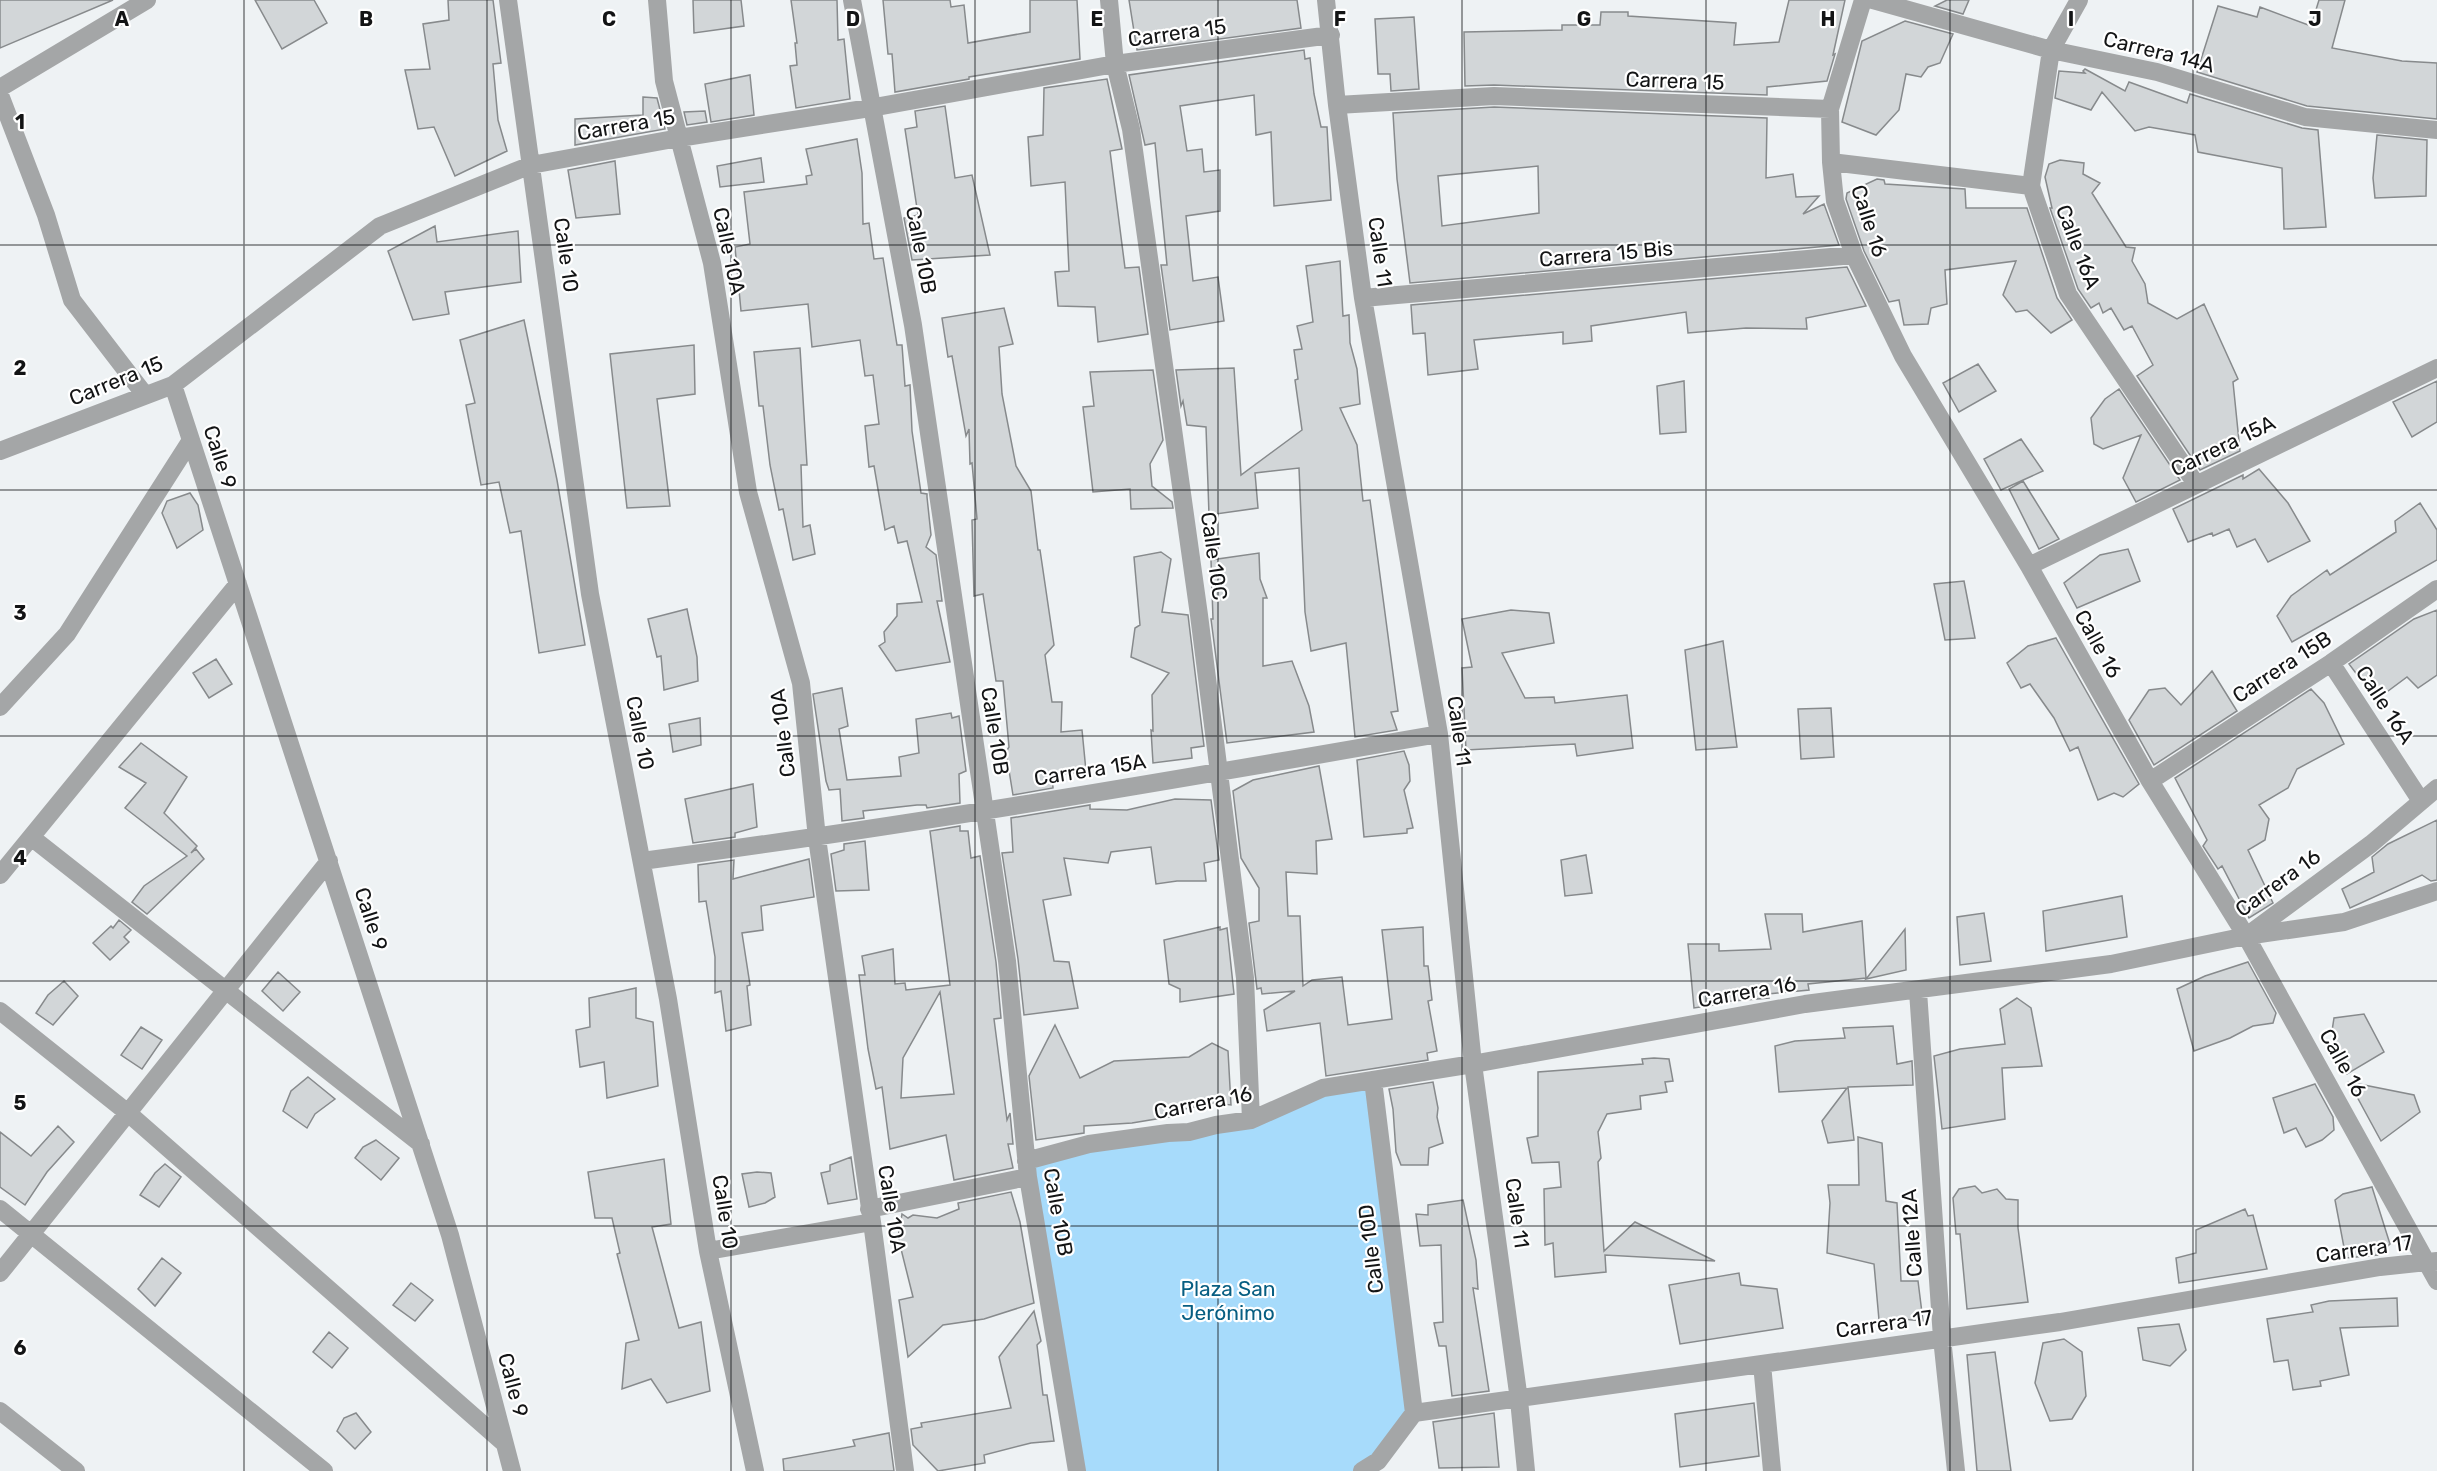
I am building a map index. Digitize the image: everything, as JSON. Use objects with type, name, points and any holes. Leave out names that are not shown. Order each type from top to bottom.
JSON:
[{"type":"street","points":[[0,88],[147,0]]},
{"type":"street","name":"Calle 10","points":[[508,0],[590,594],[668,999],[708,1251],[755,1471]]},
{"type":"street","name":"Calle 10A","points":[[657,0],[664,81],[712,263],[747,492],[801,683],[817,838],[905,1471]]},
{"type":"street","name":"Calle 10B","points":[[852,0],[870,108],[913,324],[1007,961],[1027,1169],[1077,1470]]},
{"type":"street","name":"Calle 10C","points":[[1109,0],[1115,64],[1132,141],[1200,615],[1245,978],[1251,1120]]},
{"type":"street","name":"Calle 11","points":[[1326,0],[1337,105],[1363,298],[1438,734],[1473,1064],[1519,1400],[1526,1471]]},
{"type":"street","name":"Calle 16","points":[[1863,0],[1830,110],[1831,162],[1835,201],[1854,255],[1903,356],[2029,566],[2150,781],[2246,936],[2433,1262],[2437,1281]]},
{"type":"street","name":"Carrera 14A","points":[[1874,0],[2051,50],[2157,72],[2305,117],[2437,130]]},
{"type":"street","name":"Calle 16A","points":[[2079,0],[2051,50],[2031,186],[2068,294],[2196,484]]},
{"type":"street","name":"Carrera 15","points":[[0,451],[173,385],[380,226],[531,165],[1115,64],[1331,34]]},
{"type":"street","points":[[0,95],[46,215],[72,300],[146,395]]},
{"type":"street","name":"Carrera 15","points":[[1337,105],[1494,96],[1830,110]]},
{"type":"street","points":[[1831,162],[2031,186]]},
{"type":"street","name":"Carrera 15 Bis","points":[[1363,298],[1854,255]]},
{"type":"street","name":"Carrera 15A","points":[[2029,566],[2437,368]]},
{"type":"street","name":"Calle 9","points":[[173,385],[450,1235],[512,1471]]},
{"type":"street","points":[[0,707],[67,634],[191,440]]},
{"type":"street","points":[[0,875],[238,584]]},
{"type":"street","name":"Carrera 15B","points":[[2150,781],[2331,663],[2437,589]]},
{"type":"street","name":"Calle 16A","points":[[2331,663],[2421,801]]},
{"type":"street","name":"Carrera 15A","points":[[642,861],[817,838],[1438,734]]},
{"type":"street","name":"Carrera 16","points":[[708,1251],[871,1216],[1027,1169],[1089,1144],[1189,1132],[1251,1120],[1323,1088],[1473,1064],[1805,1004],[2111,964],[2246,936],[2371,844],[2437,788]]},
{"type":"street","points":[[31,837],[421,1144]]},
{"type":"street","points":[[0,1273],[329,861]]},
{"type":"street","points":[[2246,936],[2344,922],[2437,891]]},
{"type":"street","name":"Calle 12A","points":[[1918,991],[1942,1338],[1956,1471]]},
{"type":"street","points":[[0,1011],[128,1113],[504,1443]]},
{"type":"street","name":"Calle 10D","points":[[1373,1080],[1414,1413]]},
{"type":"street","points":[[0,1209],[320,1470]]},
{"type":"street","name":"Carrera 17","points":[[1414,1413],[2061,1322],[2380,1267],[2433,1262]]},
{"type":"street","points":[[1762,1364],[1772,1471]]},
{"type":"street","points":[[0,1411],[76,1471]]},
{"type":"street","points":[[1362,1471],[1378,1461],[1414,1413]]},
{"type":"street","points":[[1059,1471],[1077,1470]]},
{"type":"green space","name":"Plaza San Jerónimo","points":[[1374,1082],[1412,1408],[1375,1457],[1354,1471],[1081,1471],[1031,1163],[1170,1136],[1324,1091]]},
{"type":"building","points":[[0,0],[113,0],[0,48]]},
{"type":"building","points":[[255,0],[314,0],[327,23],[282,49]]},
{"type":"building","points":[[448,0],[493,0],[501,63],[493,64],[498,120],[507,151],[455,176],[434,127],[418,129],[405,70],[430,69],[423,24],[449,20]]},
{"type":"building","points":[[693,0],[741,0],[744,26],[694,33]]},
{"type":"building","points":[[791,0],[837,0],[838,40],[844,39],[850,99],[796,108],[790,66],[797,65],[795,43],[797,43]]},
{"type":"building","points":[[883,0],[950,0],[951,7],[964,5],[968,43],[1030,32],[1030,0],[1077,0],[1080,59],[895,92],[892,54],[888,54]]},
{"type":"building","points":[[1129,0],[1297,0],[1301,28],[1137,50]]},
{"type":"building","points":[[1789,0],[1845,0],[1833,55],[1835,54],[1827,81],[1767,87],[1767,95],[1494,85],[1465,86],[1464,32],[1562,30],[1562,25],[1600,25],[1601,12],[1628,12],[1628,16],[1736,23],[1734,45],[1779,42]]},
{"type":"building","points":[[1947,0],[1969,0],[1963,14],[1935,6]]},
{"type":"building","points":[[2319,0],[2345,0],[2332,48],[2402,61],[2437,63],[2437,119],[2307,106],[2197,72],[2218,6],[2257,17],[2260,7],[2311,26]]},
{"type":"building","points":[[1414,17],[1419,89],[1391,91],[1390,74],[1378,74],[1375,19]]},
{"type":"building","points":[[1905,21],[1953,34],[1940,63],[1928,67],[1921,77],[1906,74],[1899,110],[1876,135],[1842,122],[1862,41]]},
{"type":"building","points":[[1304,50],[1305,59],[1310,58],[1321,127],[1327,127],[1331,200],[1274,206],[1271,132],[1256,135],[1254,95],[1180,106],[1187,151],[1202,149],[1204,172],[1220,170],[1220,211],[1186,216],[1193,281],[1218,277],[1224,321],[1170,330],[1161,265],[1167,265],[1155,143],[1145,145],[1129,75]]},
{"type":"building","points":[[2085,69],[2125,91],[2129,82],[2187,103],[2190,94],[2302,128],[2318,130],[2326,227],[2284,229],[2282,168],[2198,152],[2195,135],[2149,127],[2135,131],[2102,92],[2091,110],[2055,98],[2059,71],[2085,73],[2083,71]]},
{"type":"building","points":[[750,75],[754,115],[711,122],[705,84]]},
{"type":"building","points":[[1107,79],[1122,149],[1110,151],[1125,268],[1139,267],[1148,334],[1098,342],[1095,307],[1058,306],[1055,272],[1069,271],[1065,182],[1031,186],[1028,137],[1043,135],[1044,88]]},
{"type":"building","points":[[643,97],[657,98],[665,129],[575,145],[575,119],[643,115]]},
{"type":"building","points":[[945,106],[955,178],[972,175],[990,255],[912,260],[904,218],[918,215],[905,129],[917,127],[915,111]]},
{"type":"building","points":[[1494,107],[1767,118],[1766,178],[1793,174],[1796,197],[1819,196],[1803,214],[1824,204],[1839,245],[1410,283],[1397,179],[1393,113]],"holes":[[[1538,166],[1539,213],[1442,226],[1438,176]]]},
{"type":"building","points":[[705,111],[707,122],[687,125],[684,112]]},
{"type":"building","points":[[2377,135],[2427,140],[2426,196],[2375,198],[2373,178]]},
{"type":"building","points":[[857,139],[862,173],[863,224],[869,223],[874,259],[883,258],[897,345],[902,345],[905,386],[910,385],[912,431],[921,493],[927,494],[931,535],[926,547],[936,555],[942,601],[937,601],[950,662],[896,671],[879,646],[885,642],[884,632],[897,616],[897,604],[922,602],[907,541],[898,543],[894,526],[885,530],[874,466],[869,467],[865,426],[879,424],[873,375],[865,376],[860,340],[812,347],[808,304],[741,311],[735,247],[750,244],[744,192],[807,184],[806,176],[812,175],[806,149]]},
{"type":"building","points":[[761,158],[764,182],[720,187],[717,166]]},
{"type":"building","points":[[2060,160],[2084,163],[2083,174],[2100,183],[2092,193],[2126,247],[2135,248],[2132,261],[2145,284],[2148,303],[2177,319],[2204,304],[2238,379],[2233,382],[2240,451],[2200,470],[2137,376],[2153,365],[2132,326],[2124,330],[2111,308],[2103,313],[2099,303],[2091,308],[2078,289],[2050,208],[2052,208],[2045,177],[2049,164]]},
{"type":"building","points":[[615,161],[620,214],[576,218],[568,170]]},
{"type":"building","points":[[1877,179],[1884,180],[1885,184],[1965,189],[1966,208],[2027,208],[2057,298],[2072,320],[2051,333],[2027,310],[2016,312],[2003,295],[2016,261],[1945,270],[1947,304],[1931,308],[1928,324],[1904,325],[1899,300],[1889,302],[1864,251],[1846,199],[1847,193]]},
{"type":"building","points":[[435,226],[437,242],[518,231],[521,282],[445,292],[449,314],[413,320],[388,251]]},
{"type":"building","points":[[1340,261],[1343,316],[1349,315],[1350,343],[1357,369],[1360,404],[1340,408],[1357,445],[1363,501],[1370,500],[1398,711],[1391,712],[1397,730],[1355,737],[1346,643],[1311,651],[1305,612],[1299,468],[1255,473],[1258,508],[1209,515],[1206,427],[1187,425],[1183,401],[1181,406],[1176,370],[1234,368],[1241,475],[1302,430],[1295,380],[1298,379],[1294,350],[1302,349],[1297,326],[1313,322],[1306,266]]},
{"type":"building","points":[[1847,267],[1866,306],[1806,318],[1807,329],[1746,328],[1688,333],[1686,312],[1591,326],[1592,341],[1563,344],[1563,332],[1474,340],[1478,369],[1428,375],[1425,333],[1413,334],[1411,305]]},
{"type":"building","points":[[1004,308],[1013,344],[999,347],[1002,394],[1016,466],[1031,491],[1054,645],[1045,655],[1052,702],[1062,702],[1061,732],[1082,730],[1086,771],[1052,775],[1053,788],[1013,795],[1006,752],[1009,747],[1003,681],[996,681],[983,594],[974,596],[972,520],[977,519],[972,463],[970,464],[969,429],[966,436],[952,356],[948,357],[942,318]]},
{"type":"building","points":[[524,320],[557,480],[585,645],[539,653],[521,531],[510,533],[499,482],[481,485],[466,405],[475,403],[460,340]]},
{"type":"building","points":[[694,345],[695,394],[657,399],[670,506],[627,508],[610,354]]},
{"type":"building","points":[[800,348],[807,465],[801,465],[803,527],[810,525],[815,554],[793,560],[783,509],[779,510],[770,465],[763,406],[759,406],[754,352]]},
{"type":"building","points":[[1978,364],[1996,391],[1959,412],[1943,383]]},
{"type":"building","points":[[1153,370],[1163,440],[1150,464],[1152,486],[1172,502],[1173,508],[1131,509],[1130,489],[1093,492],[1083,407],[1094,406],[1090,372]]},
{"type":"building","points":[[1684,381],[1686,432],[1660,434],[1657,386]]},
{"type":"building","points":[[2437,381],[2437,422],[2412,437],[2393,402]]},
{"type":"building","points":[[2119,389],[2180,480],[2136,502],[2123,478],[2141,435],[2103,449],[2094,444],[2091,418],[2105,399]]},
{"type":"building","points":[[2021,439],[2043,471],[2001,490],[1984,459]]},
{"type":"building","points":[[2259,469],[2288,503],[2310,541],[2268,562],[2255,539],[2237,547],[2229,529],[2213,536],[2212,533],[2188,542],[2173,509],[2243,475],[2243,479]]},
{"type":"building","points":[[2023,481],[2059,539],[2039,549],[2009,489]]},
{"type":"building","points":[[190,493],[198,505],[203,530],[177,548],[162,513],[167,501]]},
{"type":"building","points":[[2420,503],[2437,530],[2437,560],[2292,642],[2277,616],[2291,596],[2327,570],[2330,575],[2396,532],[2395,521]]},
{"type":"building","points":[[2128,549],[2140,581],[2077,608],[2064,583],[2100,555]]},
{"type":"building","points":[[1161,552],[1171,559],[1162,612],[1188,615],[1204,746],[1191,748],[1192,758],[1153,763],[1152,695],[1169,673],[1131,657],[1135,628],[1140,625],[1134,557]]},
{"type":"building","points":[[1259,553],[1260,579],[1267,598],[1263,598],[1263,666],[1292,661],[1309,706],[1314,732],[1227,743],[1211,619],[1213,619],[1211,560]]},
{"type":"building","points":[[1964,581],[1975,638],[1945,640],[1934,584]]},
{"type":"building","points":[[687,609],[697,657],[698,681],[664,690],[661,656],[657,657],[648,619]]},
{"type":"building","points":[[1511,610],[1549,613],[1554,643],[1502,653],[1525,698],[1554,697],[1555,703],[1627,695],[1633,748],[1577,756],[1575,744],[1466,750],[1462,668],[1472,667],[1462,619]]},
{"type":"building","points":[[2437,610],[2437,675],[2418,688],[2407,677],[2376,700],[2349,664],[2414,619]]},
{"type":"building","points":[[2056,638],[2139,784],[2123,797],[2114,793],[2098,800],[2078,747],[2070,751],[2054,718],[2030,684],[2021,688],[2007,663],[2028,646]]},
{"type":"building","points":[[1723,641],[1737,747],[1696,750],[1685,650]]},
{"type":"building","points":[[216,659],[232,684],[209,698],[193,673]]},
{"type":"building","points":[[2212,671],[2237,711],[2154,765],[2129,720],[2149,690],[2165,688],[2181,705]]},
{"type":"building","points":[[842,688],[848,726],[839,729],[847,780],[901,776],[899,757],[919,753],[916,719],[951,713],[952,718],[959,716],[966,771],[959,774],[960,803],[927,808],[926,805],[917,805],[863,811],[864,818],[842,821],[840,789],[829,790],[826,781],[813,694]]},
{"type":"building","points":[[2311,689],[2324,703],[2344,744],[2297,769],[2288,788],[2259,805],[2269,819],[2265,840],[2248,850],[2273,903],[2249,918],[2222,866],[2218,869],[2203,846],[2207,840],[2175,778]]},
{"type":"building","points":[[1831,708],[1834,757],[1801,759],[1798,709]]},
{"type":"building","points":[[700,718],[701,745],[673,752],[669,724]]},
{"type":"building","points":[[141,743],[187,777],[164,813],[197,846],[191,853],[196,849],[204,859],[147,914],[132,902],[144,886],[187,856],[125,808],[146,783],[119,767]]},
{"type":"building","points":[[1404,751],[1409,765],[1410,781],[1404,790],[1413,828],[1407,829],[1407,833],[1364,837],[1357,760]]},
{"type":"building","points":[[1319,766],[1332,839],[1316,841],[1317,874],[1286,872],[1288,916],[1300,916],[1303,986],[1312,980],[1342,977],[1348,1025],[1392,1019],[1382,930],[1423,927],[1424,966],[1428,966],[1432,1000],[1428,1001],[1437,1051],[1427,1053],[1428,1060],[1326,1076],[1320,1023],[1267,1031],[1264,1010],[1295,991],[1262,994],[1261,988],[1257,989],[1249,923],[1259,921],[1259,888],[1241,858],[1233,791],[1253,780]]},
{"type":"building","points":[[753,784],[757,827],[735,833],[735,837],[693,843],[685,799]]},
{"type":"building","points":[[1175,799],[1211,800],[1219,860],[1204,863],[1206,881],[1156,884],[1151,847],[1111,852],[1108,863],[1064,858],[1071,895],[1043,900],[1054,961],[1069,962],[1078,1008],[1024,1015],[1002,853],[1013,852],[1011,818],[1090,805],[1090,809],[1127,810]]},
{"type":"building","points":[[2437,820],[2437,880],[2431,881],[2422,875],[2350,908],[2342,889],[2374,872],[2372,857],[2388,844]]},
{"type":"building","points":[[960,826],[960,831],[968,831],[971,858],[980,856],[996,962],[1001,1018],[994,1019],[1007,1120],[1010,1113],[1013,1144],[1008,1144],[1013,1168],[954,1180],[946,1135],[890,1149],[882,1087],[876,1089],[868,1049],[859,975],[865,975],[862,956],[893,949],[895,984],[905,983],[906,990],[950,985],[930,831]],"holes":[[[940,992],[954,1094],[901,1098],[903,1058]]]},
{"type":"building","points":[[865,841],[869,890],[836,891],[831,854],[844,850],[844,844]]},
{"type":"building","points":[[1586,855],[1592,893],[1565,896],[1561,860]]},
{"type":"building","points":[[809,859],[814,897],[761,906],[763,930],[742,933],[750,985],[747,986],[751,1025],[726,1031],[721,991],[715,993],[715,957],[706,901],[699,902],[698,865],[734,860],[733,879]]},
{"type":"building","points":[[2122,896],[2127,937],[2046,951],[2043,911]]},
{"type":"building","points":[[1984,913],[1991,961],[1960,965],[1957,917]]},
{"type":"building","points":[[1765,914],[1802,914],[1803,932],[1862,921],[1866,978],[1808,984],[1809,990],[1768,994],[1769,998],[1720,1002],[1720,1004],[1694,1008],[1688,944],[1719,944],[1719,951],[1771,949]]},
{"type":"building","points":[[119,920],[131,930],[124,937],[129,942],[110,960],[93,943],[111,926],[113,928]]},
{"type":"building","points":[[1220,927],[1220,930],[1227,928],[1234,994],[1180,1002],[1180,989],[1169,984],[1164,940]]},
{"type":"building","points":[[1905,929],[1906,970],[1866,979]]},
{"type":"building","points":[[2248,962],[2276,1013],[2273,1023],[2253,1026],[2230,1038],[2194,1051],[2177,989],[2205,976]]},
{"type":"building","points":[[278,972],[300,992],[283,1011],[262,991]]},
{"type":"building","points":[[64,981],[78,996],[53,1025],[36,1013],[48,995]]},
{"type":"building","points":[[636,988],[636,1018],[653,1022],[658,1086],[607,1098],[604,1062],[580,1067],[576,1030],[590,1027],[589,998]]},
{"type":"building","points":[[2017,998],[2031,1008],[2042,1066],[2002,1068],[2005,1119],[1942,1129],[1934,1056],[1960,1049],[2005,1044],[2000,1009]]},
{"type":"building","points":[[2364,1014],[2384,1052],[2347,1074],[2332,1031],[2334,1018]]},
{"type":"building","points":[[1055,1025],[1080,1078],[1114,1061],[1189,1057],[1212,1043],[1228,1051],[1231,1105],[1214,1103],[1180,1110],[1180,1115],[1132,1123],[1084,1126],[1084,1133],[1036,1140],[1029,1076]]},
{"type":"building","points":[[1893,1026],[1897,1064],[1912,1061],[1913,1085],[1848,1087],[1854,1140],[1828,1143],[1822,1121],[1847,1088],[1779,1092],[1775,1046],[1795,1041],[1845,1038],[1843,1028]]},
{"type":"building","points":[[141,1027],[162,1040],[142,1069],[121,1055]]},
{"type":"building","points":[[1642,1059],[1669,1059],[1673,1081],[1665,1082],[1667,1092],[1640,1096],[1641,1109],[1607,1114],[1598,1132],[1604,1251],[1635,1222],[1715,1261],[1605,1255],[1606,1272],[1555,1277],[1553,1243],[1545,1245],[1544,1189],[1561,1187],[1559,1162],[1532,1163],[1527,1138],[1538,1136],[1538,1072],[1643,1064]]},
{"type":"building","points":[[308,1077],[335,1099],[315,1114],[307,1128],[283,1111],[291,1091]]},
{"type":"building","points":[[1433,1082],[1443,1143],[1429,1148],[1428,1165],[1401,1165],[1396,1152],[1389,1089]]},
{"type":"building","points":[[2349,1082],[2414,1095],[2420,1112],[2381,1141]]},
{"type":"building","points":[[2315,1084],[2333,1117],[2334,1130],[2322,1140],[2306,1147],[2296,1128],[2284,1133],[2273,1098]]},
{"type":"building","points":[[58,1126],[74,1142],[47,1172],[25,1205],[0,1187],[0,1132],[31,1156]]},
{"type":"building","points":[[1858,1137],[1882,1143],[1886,1201],[1897,1203],[1901,1281],[1918,1281],[1923,1321],[1879,1320],[1874,1264],[1827,1253],[1830,1203],[1828,1185],[1859,1185]]},
{"type":"building","points":[[376,1140],[399,1158],[381,1180],[355,1158],[363,1147]]},
{"type":"building","points":[[851,1157],[857,1199],[828,1204],[821,1173],[830,1171],[830,1165]]},
{"type":"building","points":[[664,1159],[671,1224],[652,1227],[679,1328],[701,1322],[710,1391],[667,1403],[651,1379],[622,1389],[626,1343],[639,1340],[617,1254],[620,1253],[612,1218],[595,1218],[588,1172]]},
{"type":"building","points":[[165,1164],[181,1177],[159,1207],[140,1195],[155,1173]]},
{"type":"building","points":[[771,1173],[775,1197],[765,1203],[749,1207],[742,1174]]},
{"type":"building","points":[[1975,1186],[1982,1193],[1997,1189],[2006,1199],[2018,1200],[2018,1228],[2028,1302],[1967,1309],[1960,1234],[1956,1234],[1953,1198],[1959,1189]]},
{"type":"building","points":[[2372,1187],[2390,1244],[2378,1255],[2346,1258],[2335,1200],[2343,1194]]},
{"type":"building","points":[[1011,1192],[1020,1222],[1034,1303],[984,1319],[943,1325],[908,1357],[899,1300],[913,1297],[898,1237],[902,1214],[908,1218],[913,1215],[937,1218],[959,1209],[958,1203]]},
{"type":"building","points":[[1463,1200],[1476,1260],[1478,1289],[1473,1288],[1489,1391],[1452,1396],[1446,1346],[1439,1346],[1434,1323],[1443,1322],[1441,1245],[1420,1246],[1416,1214],[1428,1215],[1428,1205]]},
{"type":"building","points":[[2245,1209],[2248,1216],[2253,1215],[2267,1269],[2179,1283],[2176,1258],[2196,1253],[2196,1230]]},
{"type":"building","points":[[162,1258],[181,1273],[155,1306],[138,1289]]},
{"type":"building","points":[[1739,1273],[1741,1285],[1777,1289],[1783,1328],[1680,1344],[1669,1285]]},
{"type":"building","points":[[411,1283],[433,1300],[415,1321],[393,1305]]},
{"type":"building","points":[[2397,1298],[2398,1326],[2340,1328],[2349,1375],[2320,1381],[2321,1386],[2293,1390],[2288,1360],[2274,1362],[2267,1319],[2313,1312],[2311,1305],[2329,1301]]},
{"type":"building","points":[[1034,1311],[1041,1341],[1037,1345],[1043,1395],[1047,1395],[1054,1441],[1031,1443],[984,1455],[985,1463],[938,1471],[913,1445],[911,1429],[922,1427],[921,1423],[1011,1408],[999,1357]]},
{"type":"building","points":[[2179,1324],[2186,1350],[2170,1366],[2143,1360],[2138,1328]]},
{"type":"building","points":[[329,1332],[348,1348],[332,1368],[313,1352]]},
{"type":"building","points":[[2064,1339],[2082,1352],[2086,1396],[2072,1419],[2050,1421],[2035,1383],[2043,1343]]},
{"type":"building","points":[[1995,1352],[2011,1471],[1977,1471],[1967,1355]]},
{"type":"building","points":[[1754,1403],[1759,1456],[1680,1467],[1675,1414]]},
{"type":"building","points":[[356,1413],[371,1432],[355,1449],[337,1431],[344,1418]]},
{"type":"building","points":[[1494,1413],[1499,1467],[1439,1468],[1433,1422]]},
{"type":"building","points":[[889,1433],[894,1471],[784,1471],[783,1459],[855,1446],[853,1440]]}]
